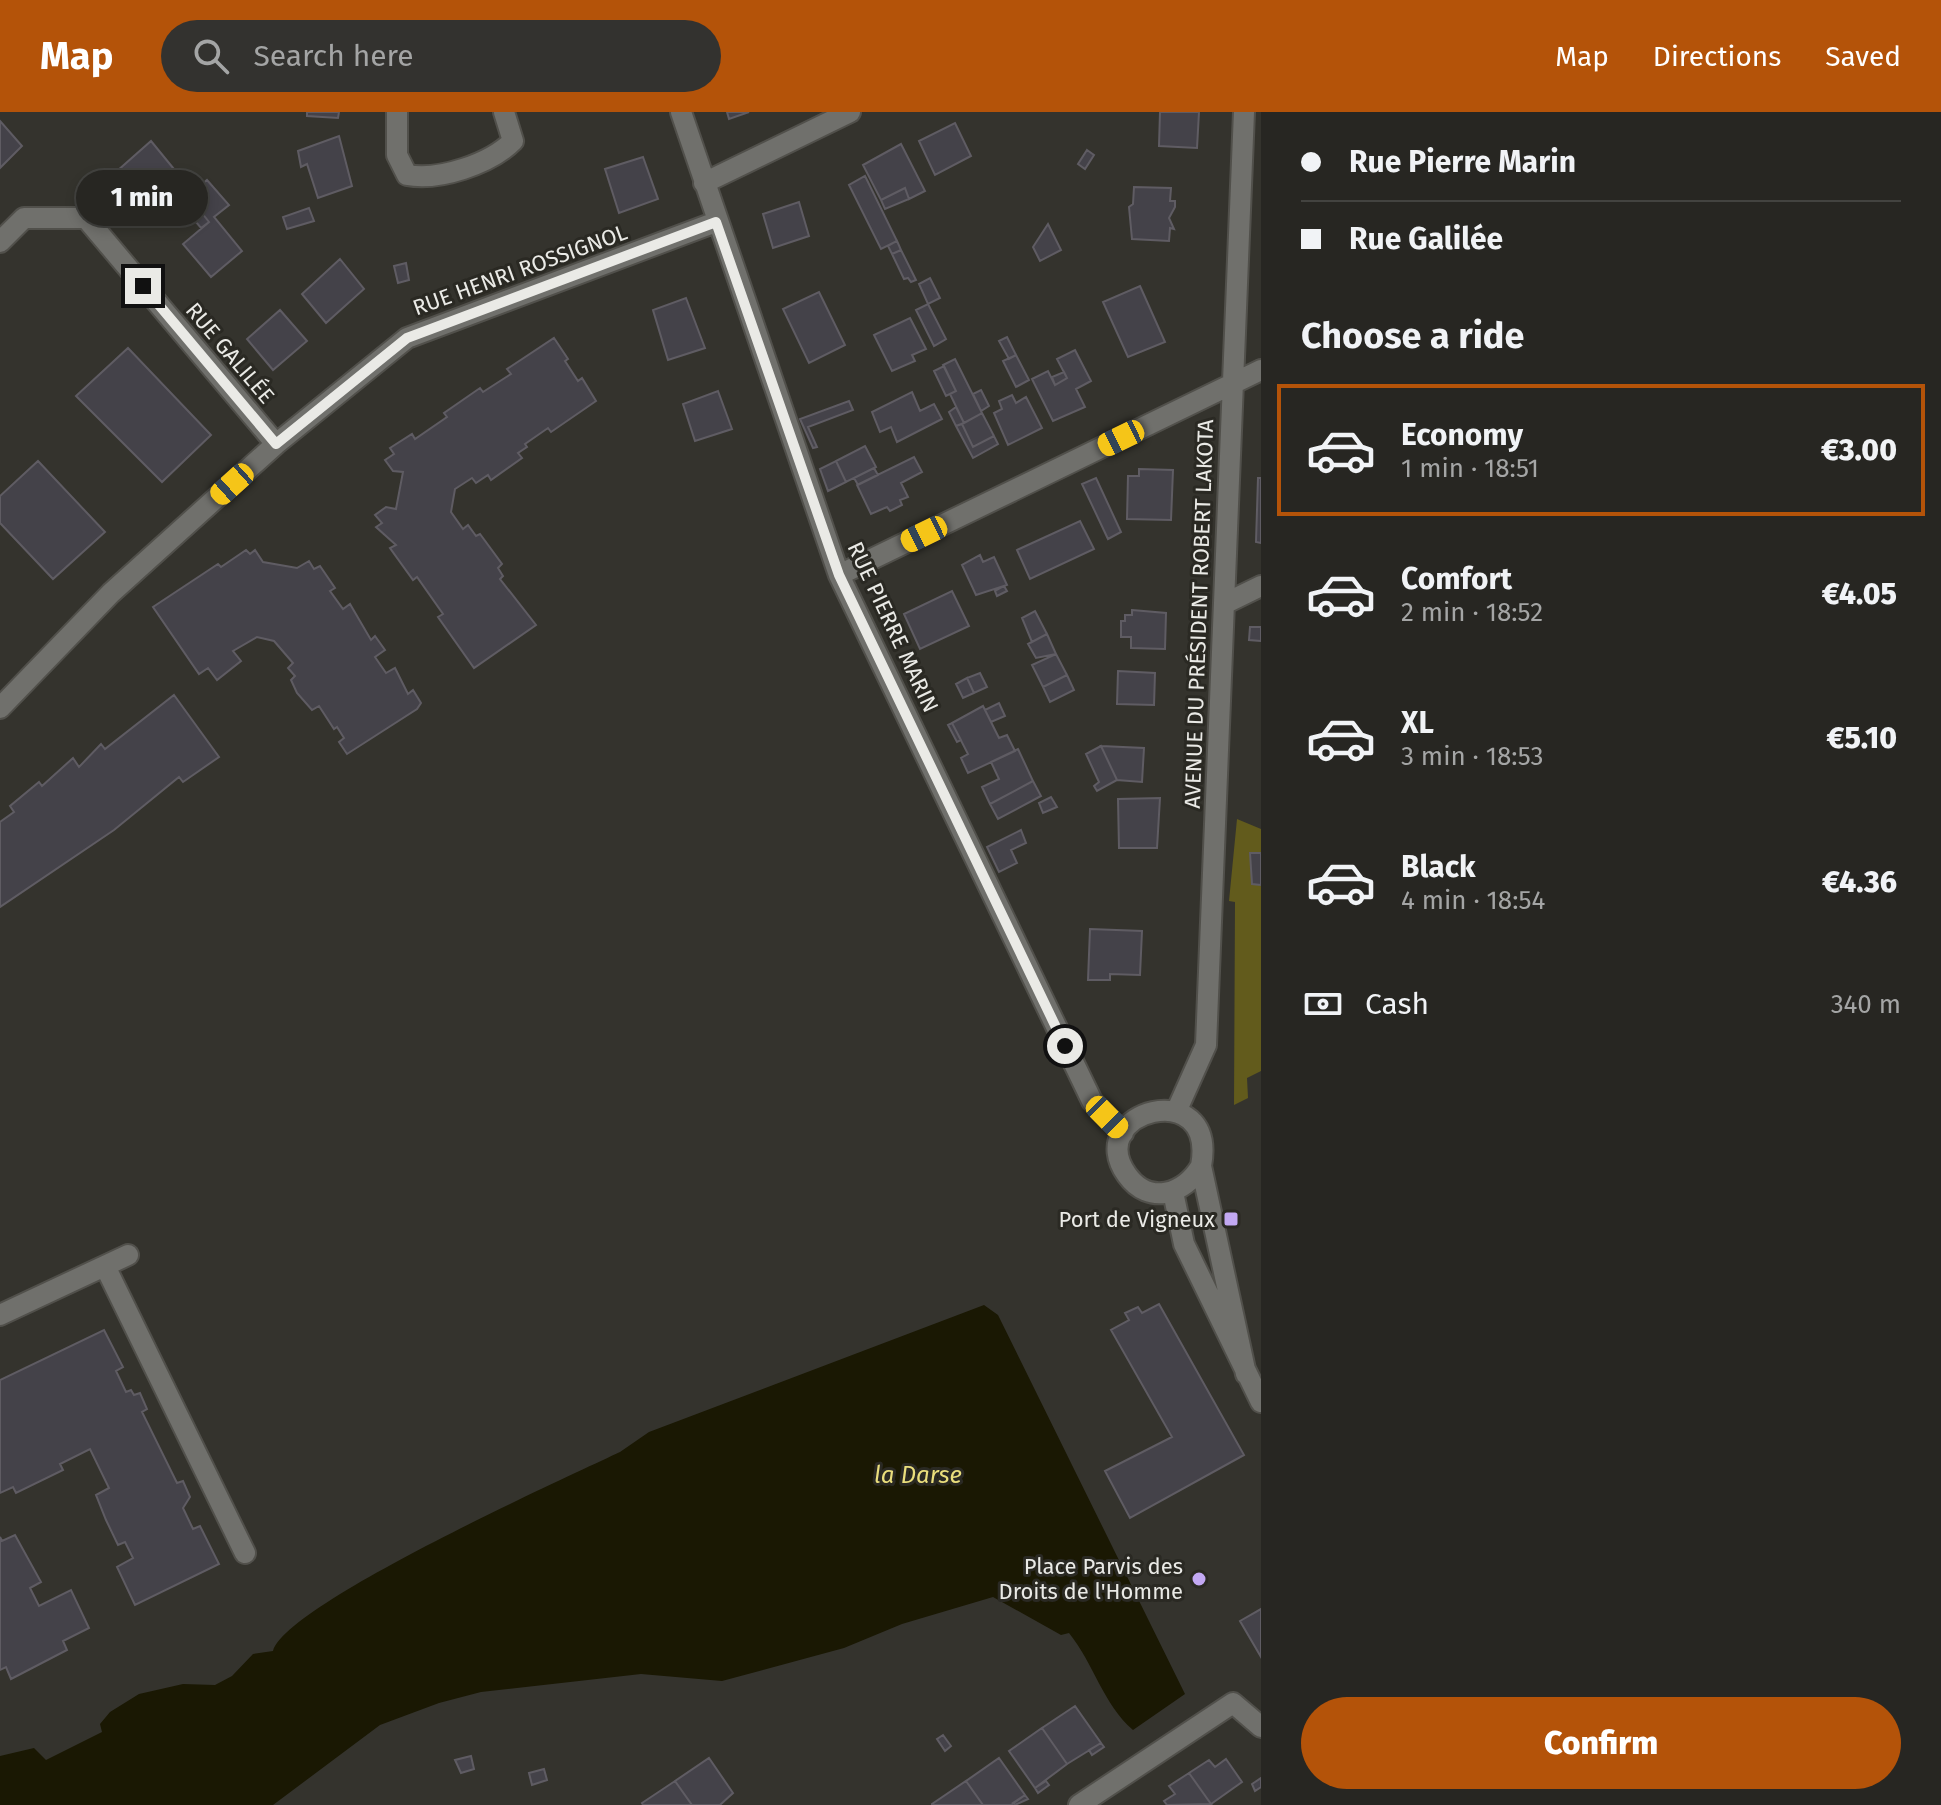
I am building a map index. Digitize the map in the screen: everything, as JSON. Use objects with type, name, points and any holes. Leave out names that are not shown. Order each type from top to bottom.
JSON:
[{"type":"street","points":[[397,112],[397,155],[407,175],[423,178],[498,156],[513,141],[504,112]]},
{"type":"street","name":"RUE PIERRE MARIN","points":[[681,112],[716,222],[839,575],[1092,1101],[1123,1133]]},
{"type":"street","points":[[704,183],[850,112]]},
{"type":"street","name":"AVENUE DU PRÉSIDENT ROBERT LAKOTA","points":[[1176,1112],[1206,1045],[1244,112]]},
{"type":"street","name":"RUE GALILÉE","points":[[0,242],[24,218],[86,218],[276,444]]},
{"type":"street","name":"RUE HENRI ROSSIGNOL","points":[[0,708],[111,593],[276,444],[407,338],[716,222]]},
{"type":"street","points":[[839,575],[1261,370]]},
{"type":"street","points":[[1224,604],[1261,586]]},
{"type":"street","points":[[1201,1166],[1185,1187],[1173,1192],[1145,1191],[1124,1173],[1119,1160],[1123,1133],[1130,1122],[1151,1110],[1176,1112],[1187,1118],[1202,1139],[1201,1166],[1246,1374]]},
{"type":"street","points":[[1173,1192],[1184,1244],[1261,1402]]},
{"type":"street","points":[[0,1315],[128,1255]]},
{"type":"street","points":[[105,1266],[245,1553]]},
{"type":"street","points":[[1079,1805],[1233,1703],[1261,1727]]},
{"type":"shaded area","points":[[1237,819],[1261,829],[1261,1071],[1247,1078],[1248,1098],[1234,1105],[1235,902],[1229,901]]},
{"type":"water","name":"la Darse","points":[[984,1305],[998,1315],[1185,1694],[1133,1730],[1106,1696],[1069,1633],[1061,1635],[993,1597],[902,1624],[844,1648],[722,1681],[641,1674],[481,1692],[439,1703],[380,1725],[273,1805],[0,1805],[0,1756],[34,1748],[46,1760],[102,1732],[100,1724],[110,1712],[139,1694],[183,1684],[215,1685],[232,1676],[253,1654],[273,1651],[289,1630],[373,1574],[489,1514],[620,1452],[649,1432]]},
{"type":"building","points":[[307,112],[339,112],[338,118],[307,116]]},
{"type":"building","points":[[727,112],[749,112],[729,119]]},
{"type":"building","points":[[1160,112],[1199,112],[1197,148],[1159,146]]},
{"type":"building","points":[[0,121],[22,146],[0,168]]},
{"type":"building","points":[[955,123],[971,156],[935,175],[919,141]]},
{"type":"building","points":[[339,136],[352,186],[318,198],[307,164],[301,167],[298,151]]},
{"type":"building","points":[[151,141],[178,174],[151,198],[135,177],[126,186],[116,172]]},
{"type":"building","points":[[901,144],[925,191],[909,199],[905,188],[881,200],[863,165]]},
{"type":"building","points":[[1087,150],[1094,155],[1085,169],[1078,164]]},
{"type":"building","points":[[643,157],[658,199],[619,213],[605,169]]},
{"type":"building","points":[[865,176],[897,241],[881,249],[849,185]]},
{"type":"building","points":[[207,180],[229,205],[214,217],[242,251],[211,277],[183,244],[209,222],[198,208],[190,215],[180,203]]},
{"type":"building","points":[[1134,187],[1171,188],[1170,201],[1175,201],[1175,207],[1169,218],[1174,229],[1170,228],[1169,241],[1132,239],[1129,207],[1133,204]]},
{"type":"building","points":[[905,188],[909,199],[885,209],[881,200]]},
{"type":"building","points":[[799,202],[809,236],[773,248],[763,214]]},
{"type":"building","points":[[198,208],[209,222],[201,228],[190,215]]},
{"type":"building","points":[[309,208],[314,221],[287,229],[283,217]]},
{"type":"building","points":[[1048,224],[1061,250],[1040,261],[1033,247]]},
{"type":"building","points":[[897,241],[901,250],[892,254],[888,246]]},
{"type":"building","points":[[901,250],[916,280],[911,282],[908,278],[904,279],[892,254]]},
{"type":"building","points":[[340,259],[364,289],[326,323],[302,294]]},
{"type":"building","points":[[406,263],[409,280],[398,283],[394,266]]},
{"type":"building","points":[[930,278],[940,298],[928,304],[919,284]]},
{"type":"building","points":[[1140,286],[1165,342],[1128,357],[1103,302]]},
{"type":"building","points":[[819,292],[845,345],[809,363],[783,309]]},
{"type":"building","points":[[686,298],[705,348],[668,360],[653,310]]},
{"type":"building","points":[[928,304],[946,339],[934,346],[916,310]]},
{"type":"building","points":[[280,310],[307,341],[273,370],[247,339]]},
{"type":"building","points":[[910,318],[926,349],[912,355],[915,361],[892,371],[874,335]]},
{"type":"building","points":[[1007,337],[1016,355],[1009,359],[999,341]]},
{"type":"building","points":[[554,338],[578,381],[582,378],[596,401],[551,432],[548,428],[525,444],[527,447],[518,453],[522,458],[491,480],[488,475],[476,483],[472,478],[455,489],[451,512],[463,529],[468,525],[476,536],[480,534],[502,564],[498,568],[503,576],[500,579],[536,625],[474,668],[438,617],[443,614],[417,577],[413,580],[390,548],[396,545],[376,527],[382,523],[375,515],[386,507],[396,509],[403,472],[393,471],[385,460],[394,454],[390,448],[412,434],[415,439],[447,417],[444,413],[480,388],[483,392],[511,374],[507,369]]},
{"type":"building","points":[[128,348],[211,435],[162,482],[76,396]]},
{"type":"building","points":[[1075,350],[1091,381],[1076,389],[1085,407],[1053,421],[1032,379],[1048,371],[1055,385],[1067,378],[1057,359]]},
{"type":"building","points":[[1016,355],[1029,380],[1016,387],[1003,361]]},
{"type":"building","points":[[955,359],[982,413],[964,423],[950,394],[956,391],[943,365]]},
{"type":"building","points":[[944,366],[956,391],[946,396],[934,371]]},
{"type":"building","points":[[1064,372],[1067,378],[1055,385],[1052,377]]},
{"type":"building","points":[[981,390],[989,406],[981,411],[973,394]]},
{"type":"building","points":[[718,391],[732,429],[695,441],[683,404]]},
{"type":"building","points":[[912,392],[920,411],[934,404],[942,419],[897,442],[891,427],[880,432],[872,412]]},
{"type":"building","points":[[1012,395],[1016,403],[1026,397],[1042,428],[1008,445],[994,413],[1002,409],[999,401]]},
{"type":"building","points":[[849,401],[853,410],[808,427],[817,447],[813,448],[800,419]]},
{"type":"building","points":[[956,407],[964,423],[956,426],[949,412]]},
{"type":"building","points":[[982,413],[994,436],[973,447],[962,424]]},
{"type":"building","points":[[962,424],[973,447],[994,436],[998,444],[973,458],[956,426]]},
{"type":"building","points":[[865,446],[876,467],[846,482],[836,461]]},
{"type":"building","points":[[914,457],[922,472],[901,483],[908,497],[900,500],[902,505],[890,511],[887,507],[871,514],[857,485]]},
{"type":"building","points":[[38,461],[105,532],[53,579],[0,523],[0,496]]},
{"type":"building","points":[[836,461],[846,482],[828,491],[820,469]]},
{"type":"building","points":[[874,468],[878,475],[858,485],[854,478]]},
{"type":"building","points":[[1139,469],[1173,470],[1171,520],[1127,519],[1128,476],[1139,476]]},
{"type":"building","points":[[1096,478],[1121,532],[1108,539],[1082,484]]},
{"type":"building","points":[[1258,478],[1261,478],[1261,543],[1256,542]]},
{"type":"building","points":[[1080,521],[1094,549],[1030,579],[1017,550]]},
{"type":"building","points":[[246,550],[250,554],[255,550],[263,562],[297,568],[309,561],[314,569],[320,566],[335,588],[330,591],[343,609],[350,604],[371,640],[375,636],[385,650],[375,657],[386,673],[395,668],[408,694],[413,690],[421,703],[417,709],[347,754],[339,742],[344,738],[337,727],[334,729],[319,706],[312,710],[297,693],[291,680],[295,676],[288,668],[293,663],[274,641],[257,637],[233,651],[241,661],[217,680],[208,668],[199,674],[153,607],[218,564],[221,567]]},
{"type":"building","points":[[980,555],[983,562],[994,557],[1007,585],[976,595],[962,565]]},
{"type":"building","points":[[1004,586],[1007,591],[997,596],[995,591]]},
{"type":"building","points":[[952,591],[969,626],[920,649],[904,614]]},
{"type":"building","points":[[1132,610],[1166,613],[1165,649],[1131,648],[1131,637],[1121,637],[1121,621],[1125,621],[1125,615],[1132,615]]},
{"type":"building","points":[[1035,611],[1047,634],[1032,642],[1022,618]]},
{"type":"building","points":[[1250,627],[1261,627],[1261,641],[1249,640]]},
{"type":"building","points":[[1047,634],[1056,654],[1036,658],[1028,644]]},
{"type":"building","points":[[1056,654],[1067,675],[1043,687],[1032,665]]},
{"type":"building","points":[[1118,671],[1155,673],[1154,705],[1117,704]]},
{"type":"building","points":[[980,673],[987,687],[974,693],[967,678]]},
{"type":"building","points":[[1067,675],[1074,690],[1050,702],[1043,687]]},
{"type":"building","points":[[967,678],[974,693],[963,698],[956,684]]},
{"type":"building","points":[[174,695],[219,757],[183,782],[179,777],[114,830],[0,907],[0,822],[14,812],[10,806],[39,782],[42,786],[73,758],[79,767],[101,744],[105,749]]},
{"type":"building","points":[[999,703],[1005,716],[991,722],[985,710]]},
{"type":"building","points":[[983,706],[999,738],[1007,735],[1015,751],[968,773],[961,758],[968,754],[952,723]]},
{"type":"building","points":[[952,723],[961,740],[957,742],[948,725]]},
{"type":"building","points":[[1101,746],[1144,748],[1142,782],[1117,780]]},
{"type":"building","points":[[1101,746],[1117,780],[1097,791],[1094,786],[1099,782],[1086,754]]},
{"type":"building","points":[[1018,749],[1033,781],[990,804],[982,787],[999,779],[991,762]]},
{"type":"building","points":[[1033,781],[1041,796],[998,819],[990,804]]},
{"type":"building","points":[[1051,797],[1057,807],[1043,813],[1039,803]]},
{"type":"building","points":[[1160,798],[1157,848],[1119,848],[1118,799]]},
{"type":"building","points":[[1021,830],[1026,843],[1011,850],[1017,863],[999,872],[987,847]]},
{"type":"building","points":[[1250,853],[1261,853],[1261,885],[1252,884]]},
{"type":"building","points":[[1090,929],[1142,931],[1140,975],[1110,974],[1110,980],[1088,980]]},
{"type":"building","points":[[1159,1304],[1244,1455],[1130,1518],[1105,1471],[1172,1437],[1111,1330],[1129,1320],[1125,1313],[1138,1307],[1142,1313]]},
{"type":"building","points":[[104,1330],[123,1367],[116,1371],[126,1392],[131,1390],[134,1395],[140,1393],[147,1409],[142,1412],[177,1483],[183,1481],[190,1497],[183,1508],[193,1529],[200,1526],[219,1564],[135,1605],[117,1567],[133,1558],[125,1542],[118,1545],[96,1495],[109,1488],[90,1449],[60,1464],[63,1470],[16,1493],[13,1487],[0,1493],[0,1380]]},
{"type":"building","points":[[15,1535],[41,1582],[30,1588],[39,1606],[71,1590],[89,1628],[63,1641],[67,1650],[11,1679],[6,1667],[0,1670],[0,1537],[2,1541]]},
{"type":"building","points":[[1261,1609],[1261,1657],[1240,1621]]},
{"type":"building","points":[[1075,1706],[1101,1743],[1067,1764],[1042,1728]]},
{"type":"building","points":[[1042,1728],[1067,1764],[1035,1788],[1009,1751]]},
{"type":"building","points":[[943,1735],[951,1746],[945,1751],[937,1739]]},
{"type":"building","points":[[1101,1743],[1104,1747],[1092,1755],[1089,1750]]},
{"type":"building","points":[[471,1756],[474,1769],[461,1773],[455,1760]]},
{"type":"building","points":[[709,1758],[733,1793],[720,1805],[692,1805],[675,1781]]},
{"type":"building","points":[[999,1758],[1025,1795],[1011,1805],[983,1805],[966,1781]]},
{"type":"building","points":[[1226,1759],[1242,1782],[1211,1804],[1189,1773],[1209,1760],[1215,1767]]},
{"type":"building","points":[[544,1769],[547,1780],[532,1785],[529,1773]]},
{"type":"building","points":[[1189,1773],[1211,1804],[1167,1805],[1164,1801],[1175,1794],[1169,1786]]},
{"type":"building","points":[[1261,1778],[1261,1787],[1255,1791],[1252,1784]]},
{"type":"building","points":[[675,1781],[692,1805],[643,1805],[642,1803]]},
{"type":"building","points":[[966,1781],[983,1805],[932,1805],[932,1804]]},
{"type":"building","points":[[1046,1781],[1049,1785],[1038,1793],[1035,1788]]},
{"type":"building","points":[[1025,1795],[1028,1799],[1015,1805],[1013,1803]]},
{"type":"place","name":"Port de Vigneux","points":[[1231,1219]]},
{"type":"place","name":"Place Parvis des Droits de l'Homme","points":[[1199,1579]]},
{"type":"route","points":[[143,286],[276,444],[407,338],[716,222],[839,575],[1065,1046]]}]
